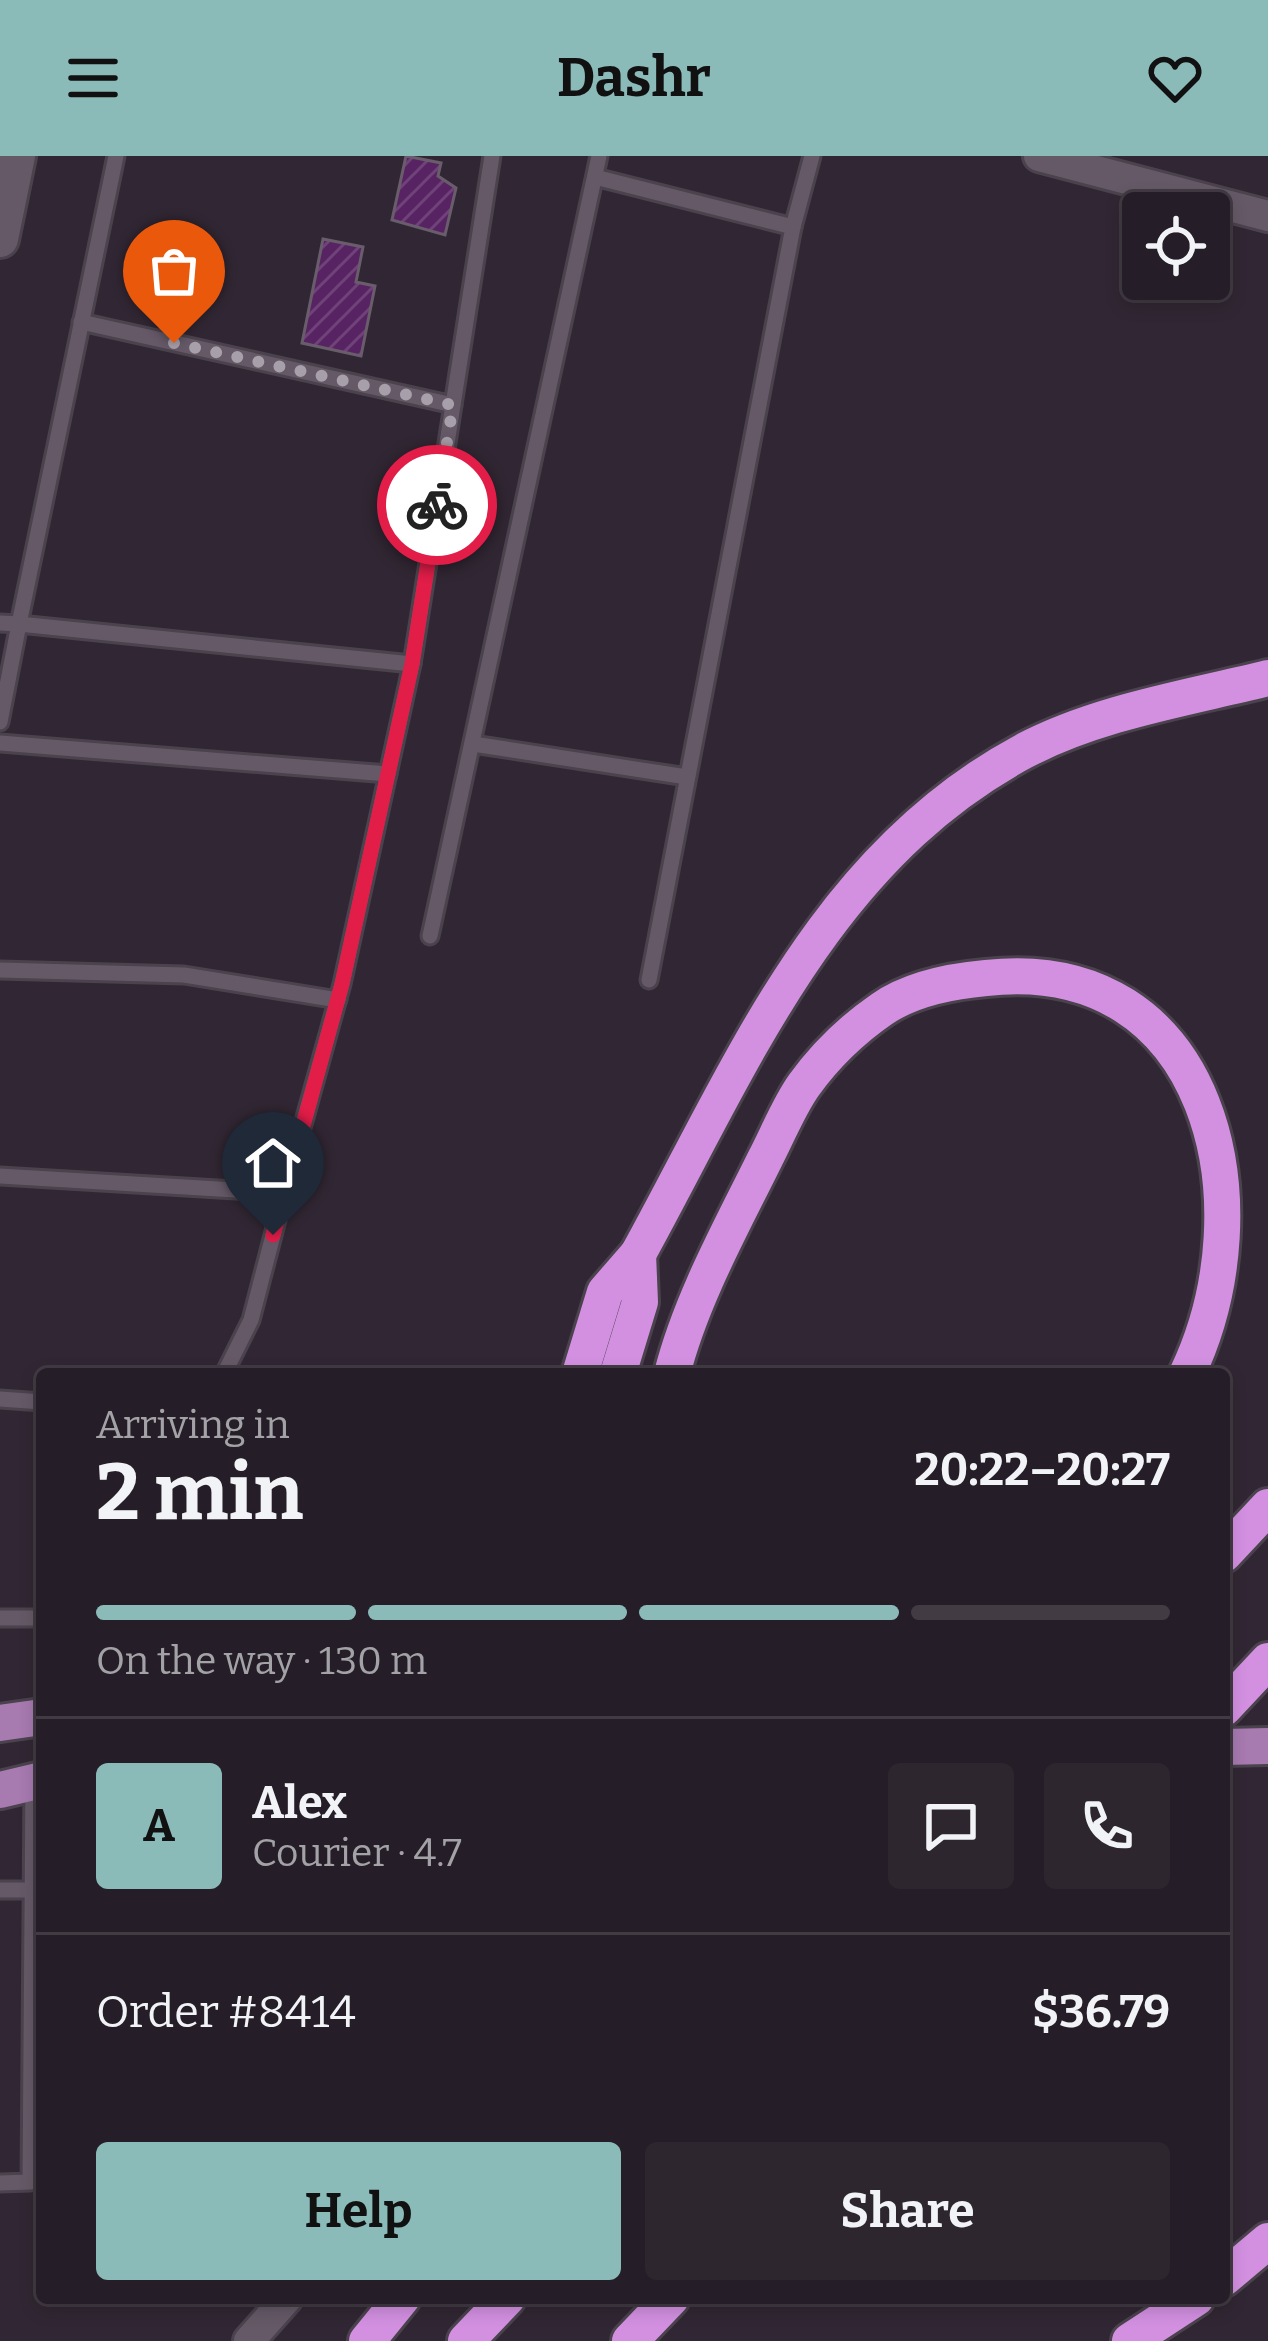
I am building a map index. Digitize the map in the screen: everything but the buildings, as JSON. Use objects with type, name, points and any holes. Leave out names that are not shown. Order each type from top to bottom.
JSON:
[{"type":"highway","points":[[582,1368],[605,1292],[638,1254],[802,955],[880,859],[958,791],[1027,749],[1103,720],[1268,678]]},
{"type":"highway","points":[[674,1368],[727,1235],[802,1088],[826,1060],[885,1006],[949,982],[1020,974],[1084,983],[1122,1001],[1169,1033],[1205,1076],[1224,1111],[1245,1187],[1245,1226],[1230,1296],[1213,1338],[1190,1368]]},
{"type":"highway","points":[[620,1368],[640,1302],[638,1254]]},
{"type":"highway","points":[[1230,1548],[1268,1507]]},
{"type":"highway","points":[[1230,1702],[1268,1661]]},
{"type":"highway","points":[[1230,2273],[1268,2241]]},
{"type":"highway","points":[[367,2341],[397,2304]]},
{"type":"highway","points":[[466,2341],[501,2304]]},
{"type":"highway","points":[[630,2341],[664,2304]]},
{"type":"highway","points":[[1130,2341],[1187,2304]]},
{"type":"main road","points":[[0,1724],[36,1719]]},
{"type":"main road","points":[[1230,1747],[1268,1746]]},
{"type":"street","points":[[0,239],[17,156]]},
{"type":"street","points":[[1039,156],[1268,216]]},
{"type":"street","points":[[249,2341],[282,2304]]},
{"type":"lane","points":[[0,722],[116,156]]},
{"type":"lane","points":[[227,1368],[251,1320],[338,1000],[388,774],[412,664],[492,156]]},
{"type":"lane","points":[[430,936],[599,156]]},
{"type":"lane","points":[[649,980],[793,226],[812,156]]},
{"type":"lane","points":[[595,177],[793,226]]},
{"type":"lane","points":[[81,322],[453,405]]},
{"type":"lane","points":[[0,623],[412,664]]},
{"type":"lane","points":[[0,743],[388,774]]},
{"type":"lane","points":[[473,744],[687,777]]},
{"type":"lane","points":[[0,970],[184,975],[338,1000]]},
{"type":"lane","points":[[0,1176],[284,1193]]},
{"type":"lane","points":[[0,1399],[36,1402]]},
{"type":"lane","points":[[0,1618],[36,1618]]},
{"type":"lane","points":[[0,2182],[30,2182],[36,1890],[25,1784]]},
{"type":"lane","points":[[0,1890],[36,1890]]},
{"type":"way so far","points":[[174,343],[453,405],[437,505]]},
{"type":"route","points":[[273,1235],[342,984],[412,664],[437,505]]}]
